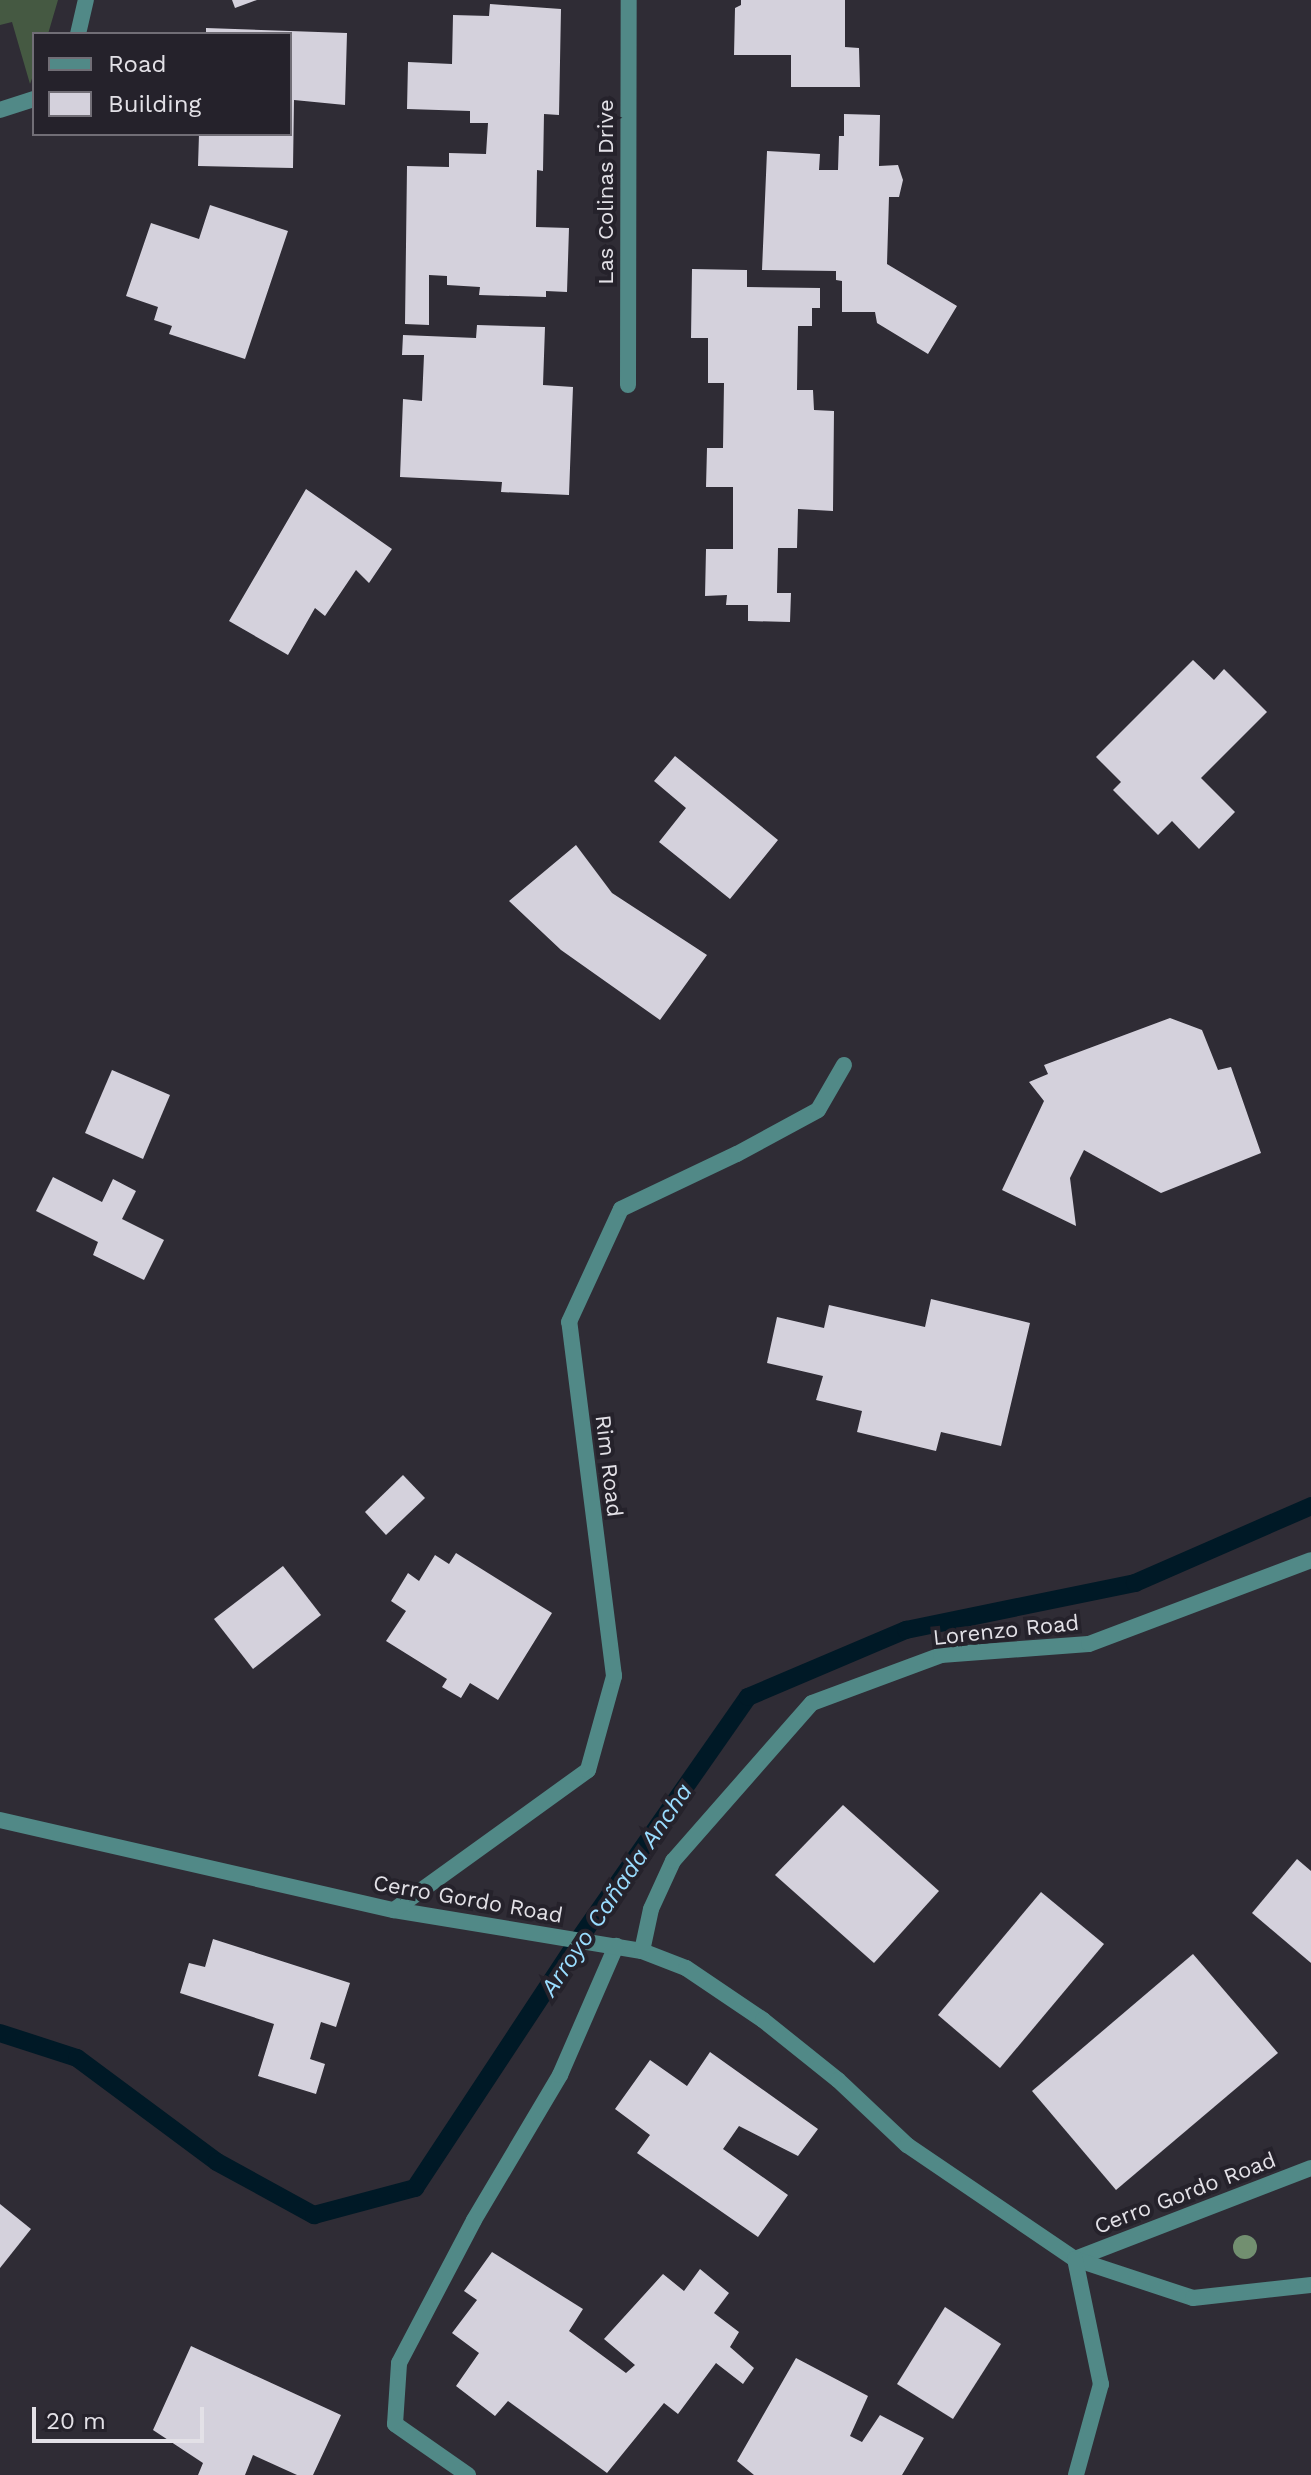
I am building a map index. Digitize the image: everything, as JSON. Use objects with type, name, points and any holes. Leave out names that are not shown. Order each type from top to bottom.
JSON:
[{"type":"street","points":[[78,32],[86,0]]},
{"type":"street","name":"Las Colinas Drive","points":[[628,385],[629,0]]},
{"type":"street","points":[[0,110],[32,100]]},
{"type":"street","name":"Rim Road","points":[[394,1910],[588,1770],[614,1676],[569,1322],[621,1209],[737,1154],[818,1110],[844,1065]]},
{"type":"street","name":"Lorenzo Road","points":[[642,1951],[651,1909],[673,1861],[812,1703],[941,1655],[1089,1644],[1311,1560]]},
{"type":"street","name":"Cerro Gordo Road","points":[[0,1820],[394,1910],[642,1951],[686,1968],[763,2020],[838,2080],[907,2145],[1075,2259],[1193,2298],[1311,2285]]},
{"type":"street","points":[[468,2475],[395,2424],[399,2363],[474,2220],[560,2075],[616,1946]]},
{"type":"street","name":"Cerro Gordo Road","points":[[1075,2259],[1311,2168]]},
{"type":"street","points":[[1075,2259],[1101,2384],[1076,2475]]},
{"type":"green space","points":[[0,0],[58,0],[49,32],[32,32],[30,84],[12,22],[0,25]]},
{"type":"building","points":[[232,0],[257,0],[235,8]]},
{"type":"building","points":[[741,0],[845,0],[845,47],[859,48],[860,87],[791,87],[791,55],[734,55],[735,8],[741,5]]},
{"type":"building","points":[[490,4],[561,9],[559,115],[544,114],[543,171],[537,170],[536,227],[569,228],[567,292],[546,291],[546,297],[479,295],[480,287],[447,285],[447,276],[429,275],[429,325],[405,324],[407,166],[449,167],[449,153],[486,154],[488,123],[470,123],[470,111],[407,109],[408,62],[452,64],[453,15],[489,16]]},
{"type":"building","points":[[206,28],[347,33],[345,105],[294,100],[293,168],[198,166],[199,136],[292,136],[292,32],[206,32]]},
{"type":"building","points":[[844,114],[880,115],[879,166],[898,165],[903,180],[899,197],[889,197],[887,264],[957,306],[928,354],[877,323],[875,312],[842,312],[842,281],[836,280],[836,271],[762,270],[767,151],[820,154],[819,170],[838,170],[839,136],[844,136]]},
{"type":"building","points":[[210,205],[288,231],[245,359],[169,334],[172,326],[154,320],[158,307],[126,296],[151,223],[199,239]]},
{"type":"building","points":[[692,269],[747,270],[747,287],[820,288],[820,308],[812,308],[812,326],[798,326],[797,390],[813,390],[814,410],[834,411],[833,511],[798,509],[797,548],[778,548],[777,593],[791,593],[790,622],[748,621],[748,605],[726,605],[727,595],[705,596],[706,549],[733,549],[733,487],[706,487],[707,448],[723,448],[724,383],[708,383],[708,338],[691,338]]},
{"type":"building","points":[[477,325],[545,327],[543,385],[573,387],[569,495],[501,492],[502,482],[400,477],[403,399],[422,401],[424,355],[402,355],[403,335],[476,338]]},
{"type":"building","points":[[306,489],[392,549],[369,583],[356,570],[325,616],[315,608],[288,655],[229,621]]},
{"type":"building","points":[[1193,660],[1214,680],[1224,669],[1267,712],[1201,778],[1235,812],[1199,849],[1172,821],[1158,835],[1113,790],[1121,782],[1096,757]]},
{"type":"building","points":[[675,756],[778,840],[730,899],[659,842],[686,808],[654,781]]},
{"type":"building","points":[[576,845],[612,893],[707,955],[660,1020],[561,950],[509,901]]},
{"type":"building","points":[[1170,1018],[1202,1030],[1218,1070],[1231,1067],[1261,1153],[1161,1193],[1084,1150],[1070,1178],[1076,1226],[1002,1190],[1044,1101],[1029,1082],[1048,1074],[1044,1065]]},
{"type":"building","points":[[112,1070],[170,1095],[143,1159],[85,1133]]},
{"type":"building","points":[[53,1177],[102,1202],[113,1179],[136,1191],[122,1219],[164,1240],[144,1280],[93,1255],[98,1242],[36,1211]]},
{"type":"building","points":[[931,1299],[1030,1323],[1001,1446],[941,1432],[936,1451],[857,1432],[862,1411],[816,1400],[823,1376],[767,1363],[777,1317],[824,1328],[829,1305],[925,1327]]},
{"type":"building","points":[[403,1475],[425,1498],[386,1535],[365,1512]]},
{"type":"building","points":[[456,1553],[552,1613],[498,1700],[470,1683],[461,1698],[442,1687],[447,1679],[386,1641],[406,1611],[391,1601],[408,1573],[419,1581],[435,1555],[449,1564]]},
{"type":"building","points":[[283,1566],[321,1615],[253,1669],[214,1619]]},
{"type":"building","points":[[843,1805],[939,1891],[874,1963],[775,1875]]},
{"type":"building","points":[[1297,1859],[1311,1871],[1311,1963],[1252,1913]]},
{"type":"building","points":[[1041,1892],[1104,1944],[1000,2068],[938,2015]]},
{"type":"building","points":[[213,1939],[350,1983],[336,2027],[321,2022],[310,2059],[325,2064],[316,2094],[258,2076],[274,2024],[180,1993],[189,1963],[205,1967]]},
{"type":"building","points":[[1193,1954],[1278,2053],[1116,2190],[1032,2091]]},
{"type":"building","points":[[710,2052],[818,2129],[798,2156],[739,2126],[723,2149],[788,2195],[758,2237],[637,2153],[650,2135],[615,2109],[650,2060],[687,2086]]},
{"type":"building","points":[[0,2204],[31,2229],[0,2268]]},
{"type":"building","points":[[492,2252],[583,2309],[569,2331],[626,2373],[635,2365],[604,2339],[663,2274],[684,2291],[700,2269],[729,2293],[714,2313],[739,2332],[730,2347],[754,2368],[743,2384],[716,2363],[678,2414],[664,2403],[607,2473],[508,2401],[495,2416],[456,2386],[479,2353],[452,2333],[477,2300],[464,2291]]},
{"type":"building","points":[[945,2307],[1001,2344],[953,2419],[897,2384]]},
{"type":"building","points":[[191,2346],[341,2415],[313,2475],[297,2475],[253,2455],[245,2475],[198,2475],[203,2463],[153,2430]]},
{"type":"building","points":[[796,2358],[868,2396],[850,2436],[862,2442],[880,2415],[924,2438],[902,2475],[754,2475],[737,2461]]},
{"type":"waterway","name":"Arroyo Cañada Ancha","points":[[0,2033],[77,2058],[217,2162],[314,2215],[415,2188],[577,1942],[748,1697],[906,1630],[1135,1583],[1311,1506]]}]
